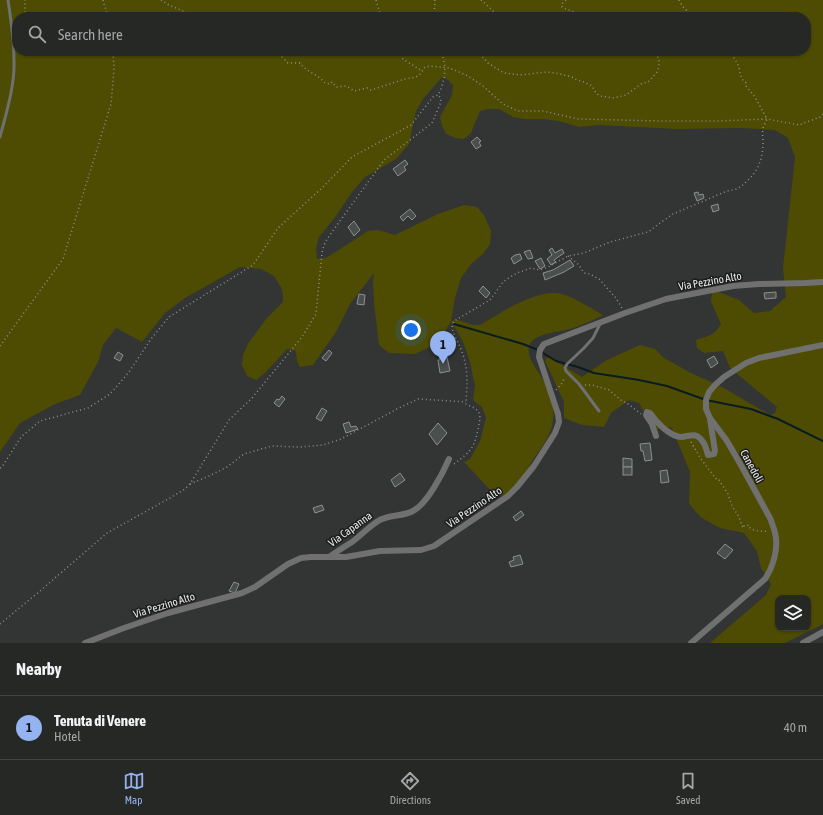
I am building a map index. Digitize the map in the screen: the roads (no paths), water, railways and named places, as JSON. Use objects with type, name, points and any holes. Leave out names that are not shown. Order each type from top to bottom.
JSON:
[{"type":"street","name":"Via Pezzino Alto","points":[[84,643],[168,613],[242,593],[255,587],[288,564],[301,558],[312,556],[346,557],[380,551],[421,550],[434,546],[508,496],[534,466],[555,433],[559,422],[558,414],[538,357],[544,344],[666,299],[733,286],[823,282]]},
{"type":"street","name":"Canedoli","points":[[691,643],[765,579],[774,560],[776,544],[775,532],[770,518],[727,442],[710,418],[706,409],[706,400],[715,385],[724,377],[746,363],[758,358],[823,345]]},
{"type":"street","points":[[656,436],[652,424],[646,415],[647,412],[650,412],[658,424],[671,434],[680,437],[697,436],[704,444],[708,454],[714,454],[715,451],[710,418]]},
{"type":"street","name":"Via Capanna","points":[[329,557],[382,519],[413,511],[420,507],[436,484],[450,459]]},
{"type":"street","points":[[803,643],[823,632]]},
{"type":"lane","points":[[8,0],[12,35]]},
{"type":"lane","points":[[0,137],[6,116],[11,88],[14,56]]},
{"type":"lane","points":[[599,410],[565,368],[567,364],[593,338],[601,322]]},
{"type":"waterway","points":[[454,324],[523,344],[538,350],[556,361],[594,373],[667,386],[706,400],[751,409],[778,419],[823,441]]},
{"type":"place","name":"Tenuta di Venere","points":[[443,364]]}]
